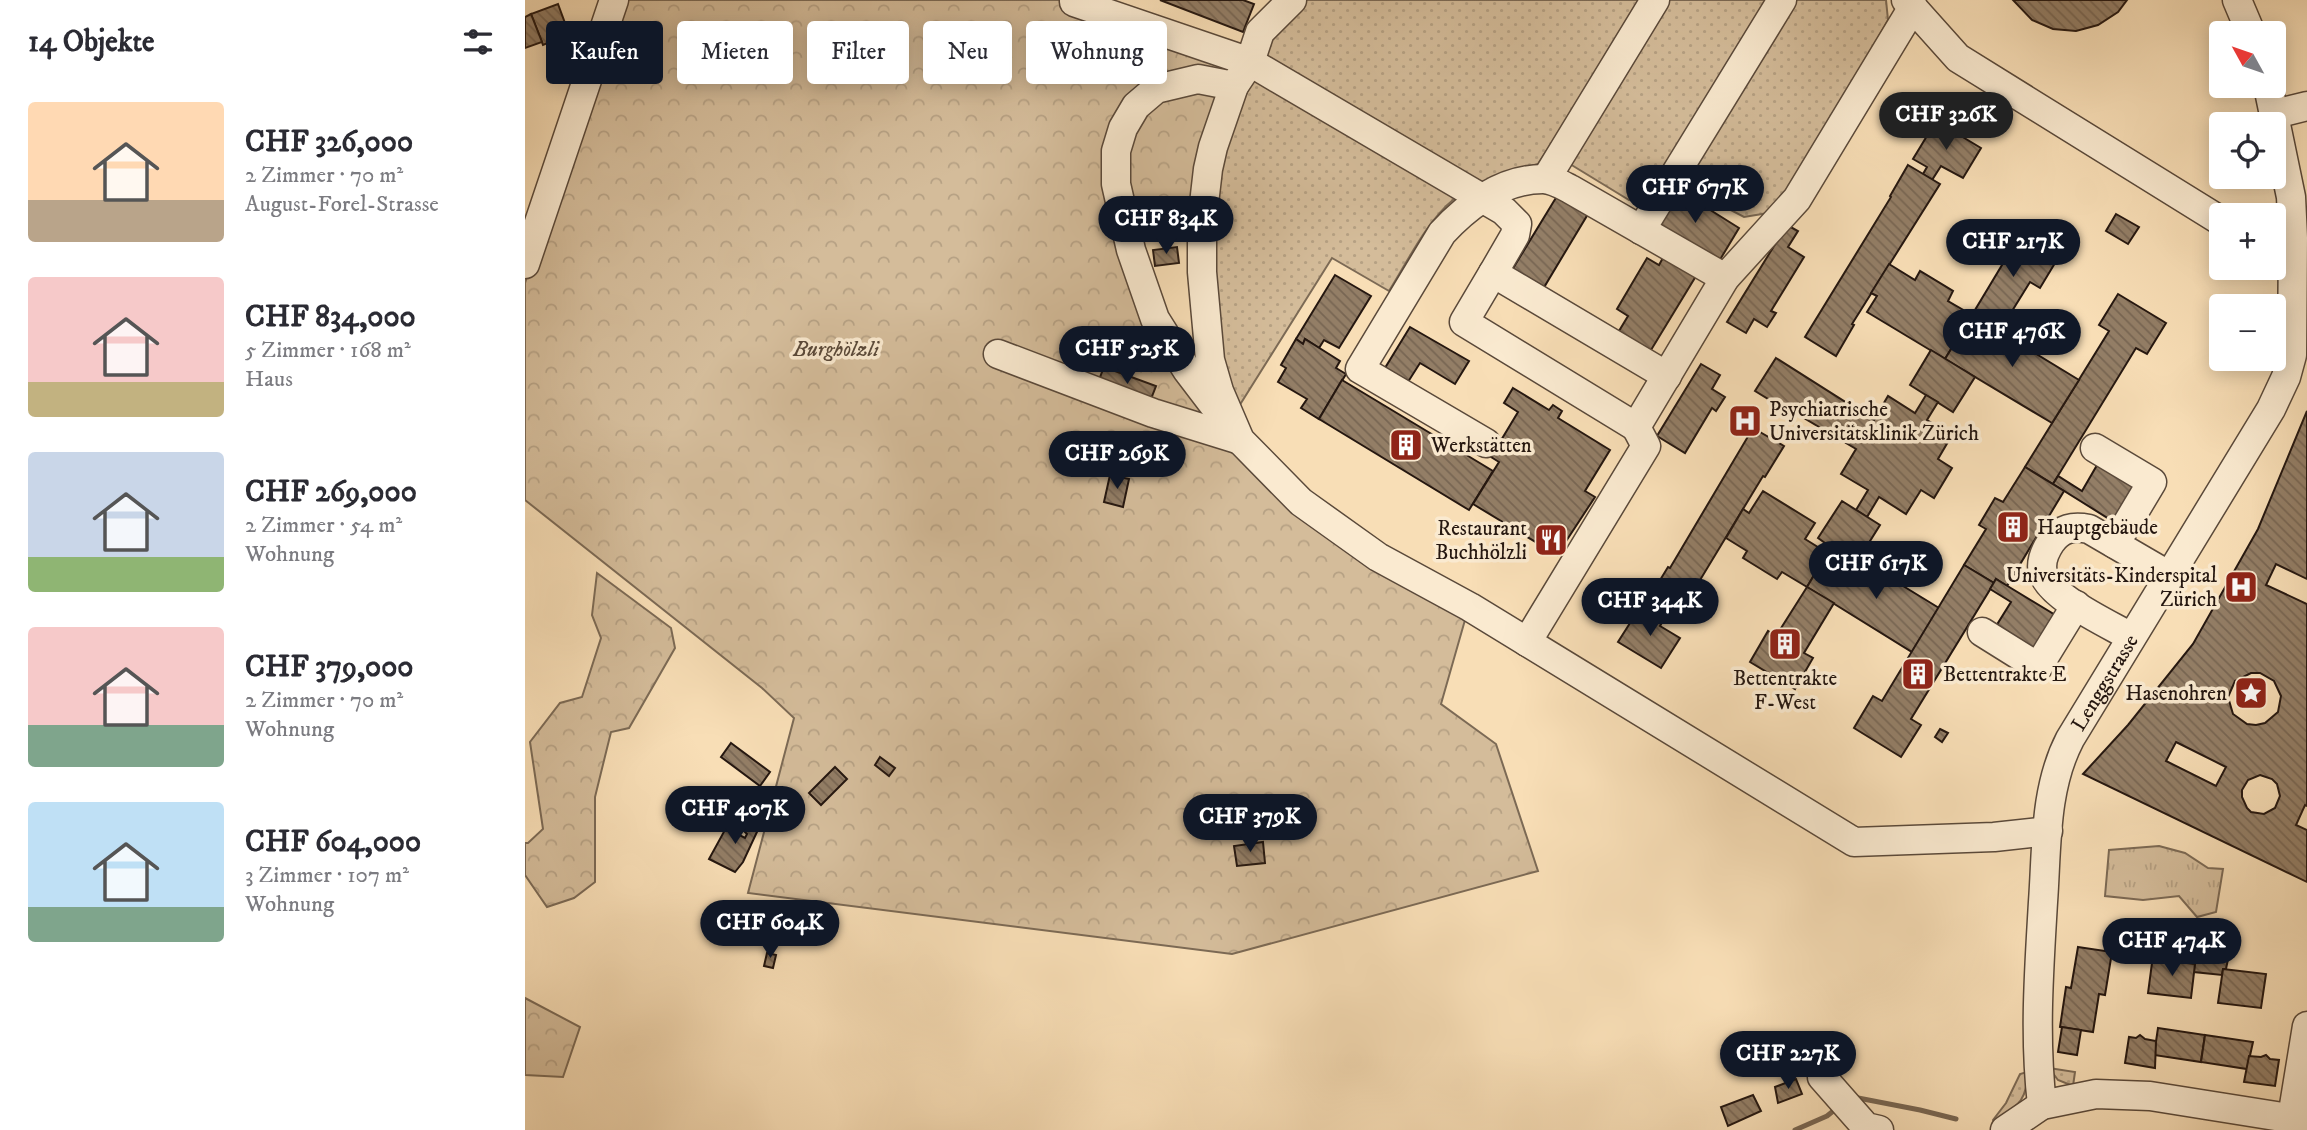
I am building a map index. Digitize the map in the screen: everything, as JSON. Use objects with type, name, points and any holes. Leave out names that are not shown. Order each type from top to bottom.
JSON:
[{"type":"street","points":[[525,264],[614,0]]},
{"type":"street","points":[[1074,0],[1250,62],[1504,211],[1517,224],[1515,235],[1464,322],[1636,427],[1646,446],[1527,642]]},
{"type":"street","points":[[1240,440],[1219,391],[1210,360],[1202,272],[1202,222],[1208,169],[1234,86],[1250,62],[1260,32],[1262,0]]},
{"type":"street","points":[[1260,32],[1292,0]]},
{"type":"street","points":[[1546,179],[1654,0]]},
{"type":"street","points":[[1641,230],[1782,0]]},
{"type":"street","points":[[2237,0],[2246,21]]},
{"type":"street","points":[[1636,427],[1725,278],[1797,200],[1909,4],[1958,58],[2209,214]]},
{"type":"street","points":[[1234,86],[1198,79],[1156,89],[1136,106],[1123,128],[1116,151],[1116,184],[1131,250],[1155,318],[1187,370],[1240,440],[1301,502],[1378,557],[1470,607],[1854,842],[1994,837],[2048,831]]},
{"type":"street","points":[[2283,112],[2307,106]]},
{"type":"street","name":"Lenggstrasse","points":[[2042,1105],[2036,1037],[2053,782],[2061,756],[2168,575],[2271,409],[2286,377],[2292,355],[2292,234],[2291,197],[2286,171]]},
{"type":"street","points":[[1486,443],[1360,369],[1442,233],[1457,216],[1480,198],[1524,182],[1546,179],[1570,189],[1725,278]]},
{"type":"street","points":[[1493,273],[1667,376]]},
{"type":"street","points":[[998,354],[1153,414],[1240,440]]},
{"type":"street","points":[[2095,448],[2152,482],[2115,544]]},
{"type":"street","points":[[2131,638],[2053,588],[2043,573],[2043,558],[2047,548],[2060,532],[2075,526],[2089,529],[2168,575]]},
{"type":"street","points":[[1982,632],[2038,667],[2076,605]]},
{"type":"street","points":[[2005,1130],[2042,1105],[2096,1094],[2150,1096],[2297,1123],[2307,1026]]},
{"type":"street","points":[[1822,1077],[1866,1127],[1878,1130]]},
{"type":"green space","name":"Burghölzli","points":[[619,0],[1064,0],[1115,21],[1026,21],[1026,84],[1167,84],[1167,42],[1233,69],[1195,236],[1127,236],[1242,459],[1465,620],[1441,704],[1496,744],[1538,871],[1232,954],[748,893],[794,718],[762,688],[525,500],[525,283],[591,84],[663,84],[663,21],[612,21]]},
{"type":"green space","points":[[1305,0],[1886,0],[1888,20],[1788,198],[1768,213],[1744,217],[1656,171],[1629,200],[1547,150],[1538,164],[1483,182],[1454,199],[1426,230],[1389,291],[1332,258],[1236,411],[1218,361],[1211,289],[1217,165],[1268,38]]},
{"type":"green space","points":[[597,573],[671,628],[675,648],[629,728],[611,732],[595,797],[595,882],[574,898],[547,907],[525,875],[525,843],[543,829],[530,742],[560,703],[582,697],[601,638],[592,615]]},
{"type":"green space","points":[[2159,846],[2185,853],[2208,868],[2223,869],[2216,912],[2197,917],[2179,896],[2143,900],[2105,896],[2109,850]]},
{"type":"green space","points":[[525,998],[580,1027],[563,1077],[525,1075]]},
{"type":"green space","points":[[2049,1068],[2075,1072],[2073,1086],[2058,1080]]},
{"type":"green space","points":[[2027,1072],[2023,1096],[2009,1112],[1994,1122],[2020,1074]]},
{"type":"building","points":[[1160,0],[1243,0],[1254,4],[1243,32]]},
{"type":"building","points":[[2013,0],[2127,0],[2118,12],[2098,25],[2076,31],[2053,29],[2032,20]]},
{"type":"building","points":[[558,4],[564,21],[546,21],[546,44],[543,45],[531,14]]},
{"type":"building","points":[[531,14],[542,42],[525,48],[525,17]]},
{"type":"building","points":[[1936,121],[1981,148],[1963,178],[1941,166],[1932,180],[1923,174],[1927,167],[1913,159]]},
{"type":"building","points":[[1908,165],[1940,184],[1852,324],[1854,325],[1836,356],[1805,337]]},
{"type":"building","points":[[1672,186],[1739,228],[1718,263],[1650,222]]},
{"type":"building","points":[[1557,196],[1588,214],[1543,289],[1512,270]]},
{"type":"building","points":[[2116,214],[2139,227],[2128,244],[2106,231]]},
{"type":"building","points":[[1787,225],[1798,231],[1788,247],[1804,257],[1771,311],[1776,313],[1767,327],[1754,319],[1746,333],[1727,322]]},
{"type":"building","points":[[2012,230],[2058,258],[2040,288],[2030,282],[1999,332],[1972,315],[2002,265],[1994,260]]},
{"type":"building","points":[[1177,247],[1179,263],[1155,266],[1153,250]]},
{"type":"building","points":[[1664,256],[1696,276],[1648,355],[1616,336],[1628,316],[1617,309],[1647,258],[1659,265]]},
{"type":"building","points":[[1889,264],[1915,280],[1920,271],[1953,291],[1948,301],[1972,315],[1945,359],[1867,312],[1877,296],[1871,293]]},
{"type":"building","points":[[1335,275],[1371,296],[1339,348],[1324,340],[1319,348],[1305,339],[1303,344],[1296,339]]},
{"type":"building","points":[[2118,294],[2166,323],[2147,354],[2136,348],[2053,484],[2025,467],[2109,331],[2099,325]]},
{"type":"building","points":[[1972,315],[2079,380],[2052,423],[1945,359]]},
{"type":"building","points":[[1410,327],[1469,361],[1455,384],[1420,363],[1408,382],[1385,368]]},
{"type":"building","points":[[1296,339],[1303,344],[1305,339],[1340,361],[1336,368],[1346,374],[1319,419],[1301,408],[1307,399],[1278,382],[1286,368],[1281,365]]},
{"type":"building","points":[[1931,350],[1975,377],[1953,412],[1910,385]]},
{"type":"building","points":[[1776,358],[1874,420],[1888,396],[1915,413],[1926,395],[1938,402],[1927,420],[1952,435],[1938,459],[1952,468],[1934,498],[1921,490],[1906,514],[1879,497],[1867,517],[1856,510],[1868,490],[1841,474],[1856,449],[1755,391]]},
{"type":"building","points":[[1701,364],[1720,375],[1712,389],[1725,397],[1716,411],[1712,408],[1685,453],[1657,436]]},
{"type":"building","points":[[1104,367],[1156,386],[1149,404],[1097,385]]},
{"type":"building","name":"Werkstätten","points":[[1342,380],[1493,471],[1469,510],[1319,419]]},
{"type":"building","points":[[1513,388],[1549,410],[1553,405],[1562,411],[1558,418],[1610,450],[1585,491],[1595,497],[1557,555],[1473,504],[1499,462],[1491,457],[1518,412],[1504,403]]},
{"type":"building","points":[[2307,411],[2307,579],[2276,564],[2266,585],[2307,604],[2307,806],[2305,805],[2296,825],[2307,830],[2307,882],[2083,774],[2128,725],[2193,644],[2258,529]],"holes":[[[2251,673],[2260,673],[2274,681],[2281,696],[2278,712],[2265,723],[2256,725],[2247,724],[2233,714],[2228,697],[2235,681]],[[2176,742],[2226,767],[2216,786],[2166,761]],[[2260,775],[2277,784],[2280,796],[2275,808],[2264,814],[2251,812],[2247,808],[2242,790],[2248,780]]]},
{"type":"building","points":[[1753,428],[1784,446],[1765,477],[1763,476],[1679,619],[1648,600],[1668,567],[1670,568]]},
{"type":"building","points":[[2100,460],[2138,483],[2114,522],[2053,484],[2058,476],[2082,491]]},
{"type":"building","name":"Hauptgebäude","points":[[2025,467],[2064,491],[2007,586],[1996,579],[1994,583],[1964,565],[1986,529],[1979,525],[1995,498],[2003,502]]},
{"type":"building","points":[[1110,475],[1129,479],[1123,507],[1104,502]]},
{"type":"building","points":[[1763,491],[1815,523],[1805,539],[1821,549],[1818,553],[1825,557],[1807,587],[1782,572],[1777,579],[1743,558],[1747,551],[1726,538],[1743,509],[1749,513]]},
{"type":"building","points":[[1842,501],[1880,525],[1850,573],[1818,553],[1825,543],[1818,538]]},
{"type":"building","points":[[1825,557],[1850,573],[1859,559],[1939,608],[1912,652],[1807,587]]},
{"type":"building","name":"Bettentrakte E","points":[[1964,565],[1994,583],[1911,719],[1921,725],[1901,757],[1854,728],[1873,696],[1882,701]]},
{"type":"building","points":[[1996,579],[2057,616],[2033,655],[1993,631],[2011,602],[1990,589]]},
{"type":"building","name":"Bettentrakte F-West","points":[[1807,587],[1834,603],[1804,653],[1813,658],[1795,689],[1750,662],[1768,631],[1776,636]]},
{"type":"building","points":[[1658,606],[1668,612],[1660,626],[1680,638],[1661,668],[1618,642],[1637,612],[1650,620]]},
{"type":"building","points":[[1940,729],[1948,733],[1942,742],[1935,737]]},
{"type":"building","points":[[731,743],[770,772],[760,786],[721,757]]},
{"type":"building","points":[[880,757],[895,768],[889,776],[875,765]]},
{"type":"building","points":[[835,767],[847,779],[821,805],[809,793]]},
{"type":"building","points":[[754,814],[763,819],[743,862],[735,872],[709,859],[726,828],[745,838],[745,832]]},
{"type":"building","points":[[1263,842],[1265,863],[1237,866],[1234,846]]},
{"type":"building","points":[[2078,947],[2112,952],[2105,995],[2099,994],[2093,1032],[2060,1027],[2066,987],[2071,988]]},
{"type":"building","points":[[767,953],[776,955],[773,968],[764,966]]},
{"type":"building","points":[[2195,954],[2228,959],[2226,969],[2223,969],[2222,975],[2194,972]]},
{"type":"building","points":[[2162,957],[2195,964],[2191,998],[2148,993],[2152,963],[2158,963]]},
{"type":"building","points":[[2223,969],[2266,974],[2261,1008],[2218,1003]]},
{"type":"building","points":[[2062,1027],[2081,1030],[2077,1055],[2058,1052]]},
{"type":"building","points":[[2158,1028],[2205,1035],[2201,1062],[2154,1055]]},
{"type":"building","points":[[2140,1035],[2156,1041],[2155,1068],[2125,1063],[2129,1037],[2136,1038]]},
{"type":"building","points":[[2205,1035],[2253,1042],[2247,1069],[2201,1062]]},
{"type":"building","points":[[2266,1055],[2270,1059],[2279,1060],[2275,1086],[2244,1082],[2249,1056]]},
{"type":"building","points":[[1796,1079],[1802,1094],[1778,1103],[1775,1087]]},
{"type":"building","points":[[1753,1095],[1761,1111],[1728,1126],[1721,1107]]},
{"type":"waterway","points":[[1853,1097],[1956,1119]]},
{"type":"waterway","points":[[1795,1130],[1827,1116],[1837,1108]]},
{"type":"place","name":"Psychiatrische Universitätsklinik Zürich","points":[[1745,421]]},
{"type":"place","name":"Werkstätten","points":[[1406,445]]},
{"type":"place","name":"Hauptgebäude","points":[[2013,527]]},
{"type":"place","name":"Restaurant Buchhölzli","points":[[1551,540]]},
{"type":"place","name":"Universitäts-Kinderspital Zürich","points":[[2241,587]]},
{"type":"place","name":"Bettentrakte F-West","points":[[1785,644]]},
{"type":"place","name":"Bettentrakte E","points":[[1918,674]]},
{"type":"place","name":"Hasenohren","points":[[2251,693]]}]
